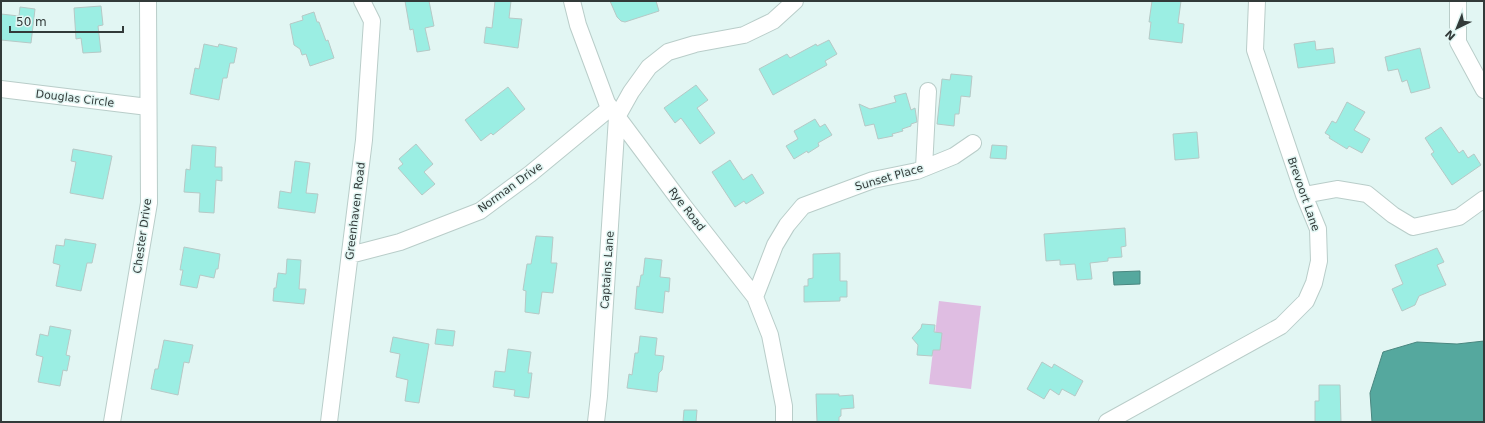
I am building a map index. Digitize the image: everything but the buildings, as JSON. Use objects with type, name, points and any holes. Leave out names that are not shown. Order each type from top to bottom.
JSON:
[{"type":"street","name":"Chester Drive","points":[[112,422],[149,203],[148,1]]},
{"type":"street","name":"Greenhaven Road","points":[[329,422],[364,140],[372,21],[362,1]]},
{"type":"street","name":"Rye Road","points":[[572,1],[578,25],[607,103],[755,297],[770,335],[784,406],[784,422]]},
{"type":"street","name":"Norman Drive","points":[[350,255],[400,242],[480,211],[614,112],[649,67],[668,52],[695,44],[744,35],[773,21],[795,1]]},
{"type":"street","name":"Brevoort Lane","points":[[1108,422],[1281,326],[1306,301],[1314,283],[1319,261],[1318,229],[1304,196],[1255,50],[1257,1]]},
{"type":"street","points":[[1458,1],[1458,42],[1484,90]]},
{"type":"street","name":"Douglas Circle","points":[[1,89],[148,107]]},
{"type":"street","points":[[924,168],[928,91]]},
{"type":"street","name":"Captains Lane","points":[[596,422],[600,388],[614,112]]},
{"type":"street","name":"Sunset Place","points":[[755,297],[775,245],[787,225],[803,206],[873,180],[924,168],[954,156],[972,143]]},
{"type":"street","points":[[1304,196],[1337,189],[1367,194],[1393,215],[1413,226],[1459,217],[1484,200]]},
{"type":"shaded area","points":[[939,301],[981,306],[971,389],[929,384]]},
{"type":"water","points":[[1140,271],[1140,284],[1114,285],[1113,272]]},
{"type":"water","points":[[1484,341],[1484,422],[1372,422],[1370,393],[1383,352],[1417,342],[1457,344]]}]
